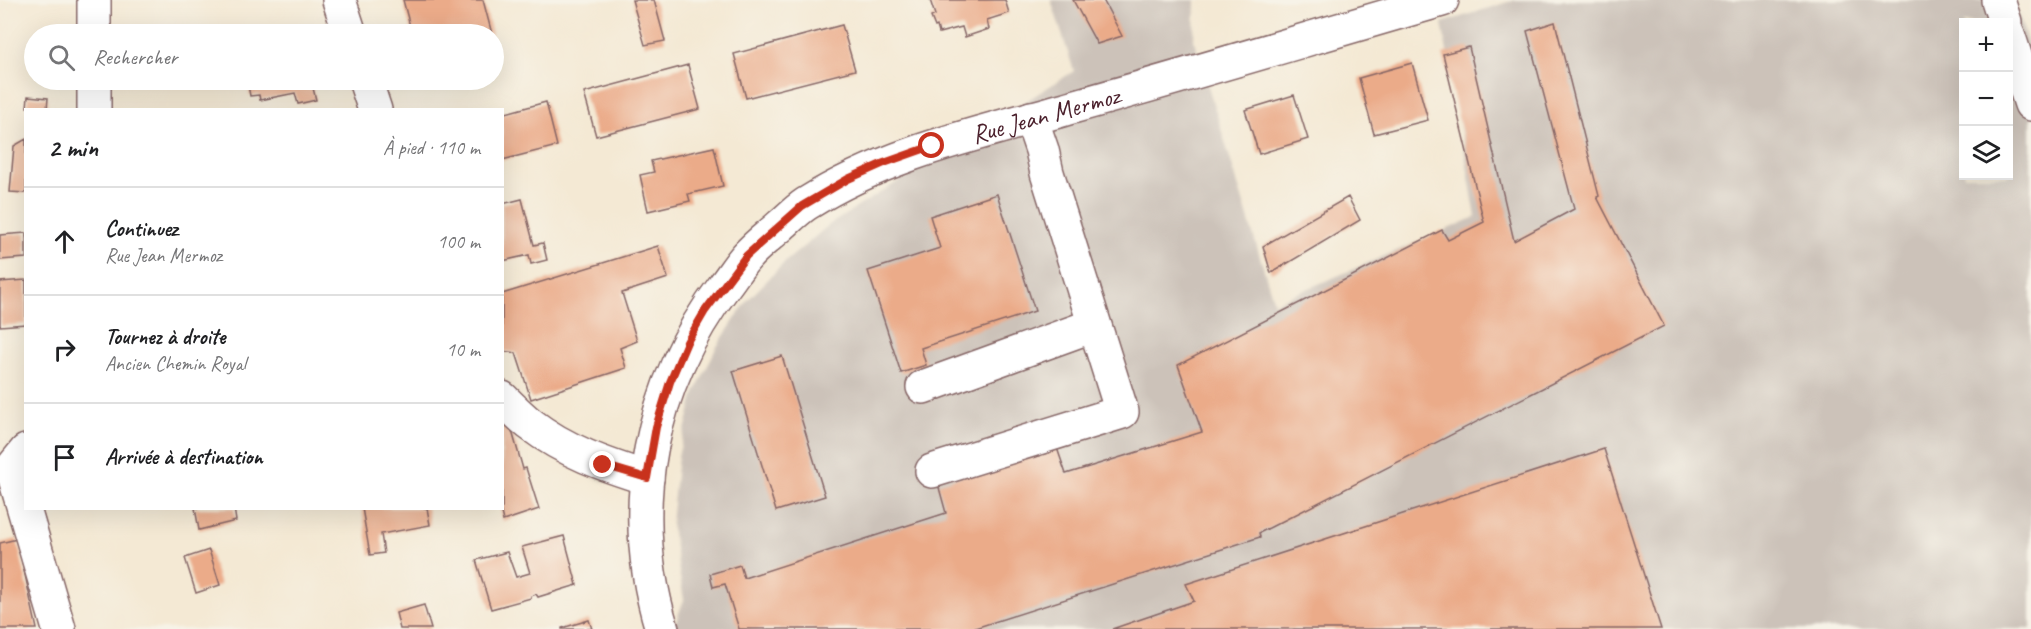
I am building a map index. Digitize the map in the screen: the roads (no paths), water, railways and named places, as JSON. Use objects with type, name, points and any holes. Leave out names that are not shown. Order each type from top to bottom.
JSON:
[{"type":"street","points":[[94,0],[94,24]]},
{"type":"street","points":[[339,0],[347,24]]},
{"type":"street","name":"Rue Jean Mermoz","points":[[662,629],[653,599],[646,554],[644,513],[647,478],[656,427],[670,382],[687,342],[705,311],[746,256],[802,206],[848,179],[932,146],[1442,0]]},
{"type":"street","points":[[1998,0],[2004,18]]},
{"type":"street","points":[[2013,49],[2031,104]]},
{"type":"street","points":[[94,90],[94,108]]},
{"type":"street","points":[[368,90],[374,108]]},
{"type":"street","points":[[932,471],[1122,412],[1031,118]]},
{"type":"street","points":[[923,387],[1094,326]]},
{"type":"street","points":[[504,400],[529,423],[564,447],[603,465],[647,478]]},
{"type":"street","points":[[24,453],[12,468],[24,509]]},
{"type":"street","points":[[24,510],[59,629]]}]
